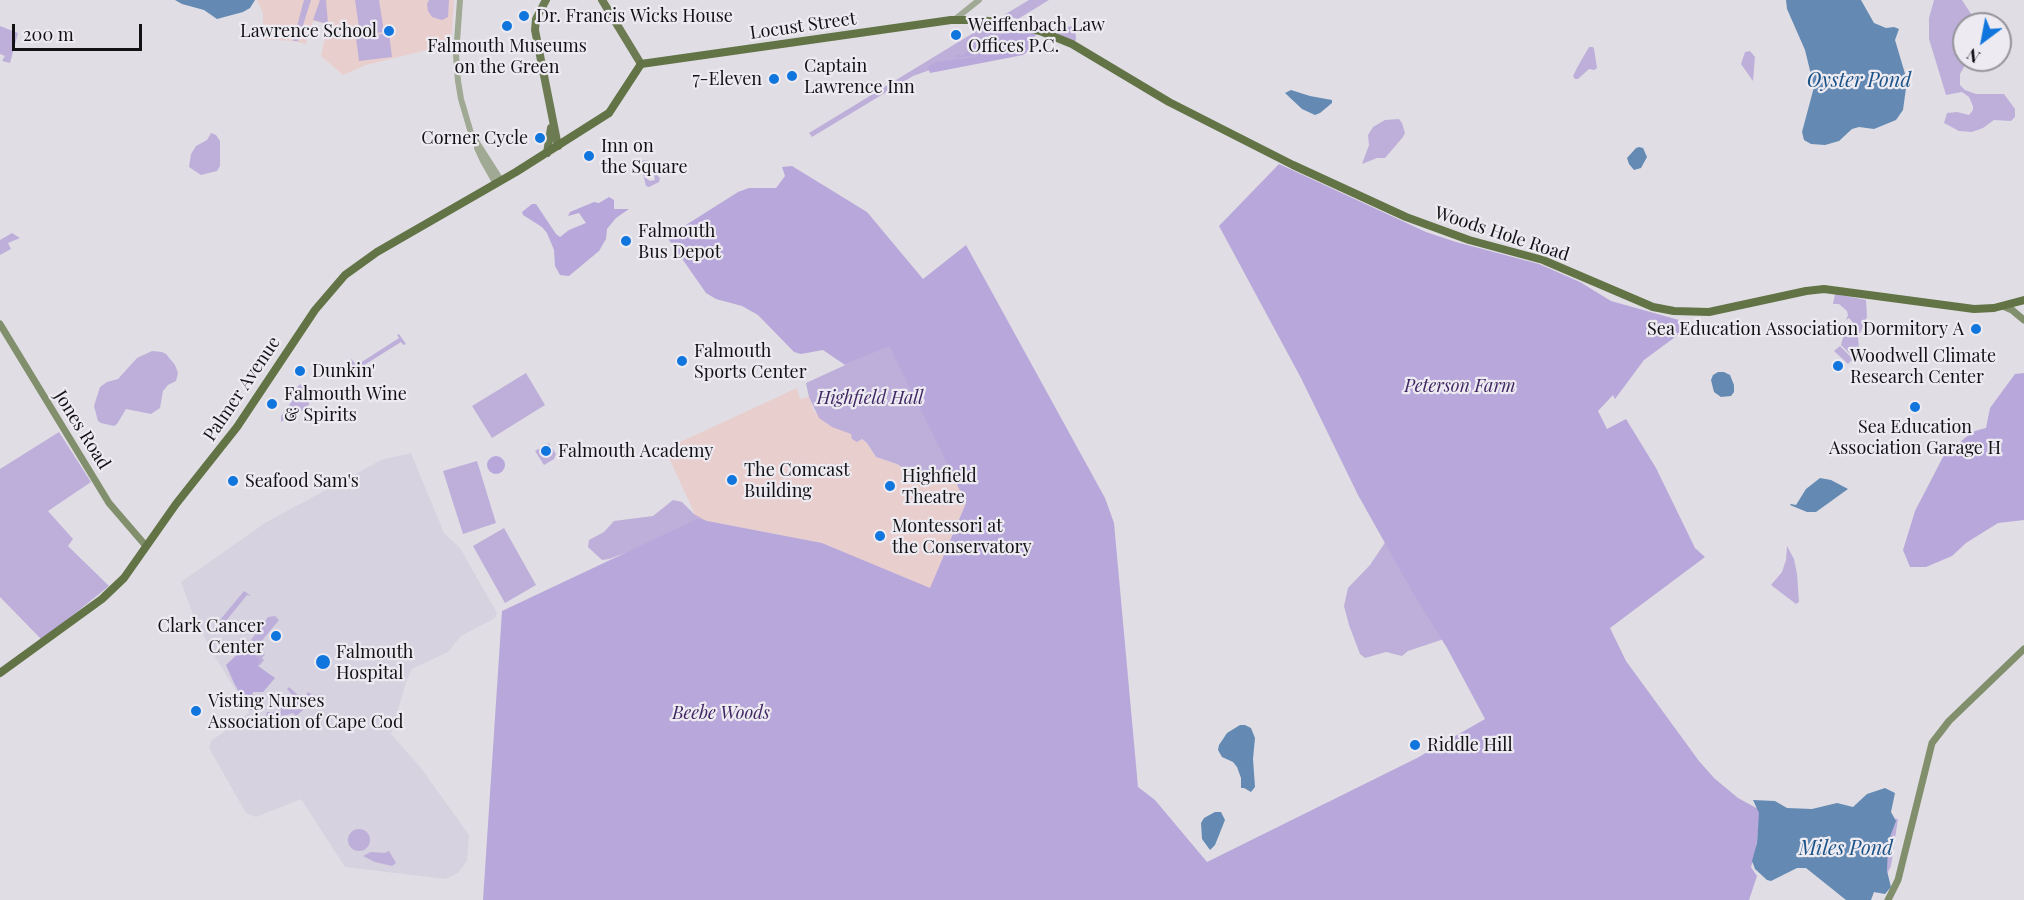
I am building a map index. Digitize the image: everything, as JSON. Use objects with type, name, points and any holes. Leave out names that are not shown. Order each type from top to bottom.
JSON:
[{"type":"highway","name":"Locust Street","points":[[641,64],[954,20],[1006,23]]},
{"type":"highway","name":"Woods Hole Road","points":[[1006,23],[1040,31],[1072,44],[1169,102],[1293,165],[1406,217],[1458,237],[1543,260],[1653,307],[1682,312],[1709,312],[1824,289],[1974,309],[2003,306],[2024,300]]},
{"type":"highway","name":"Palmer Avenue","points":[[0,674],[64,628],[115,588],[126,576],[176,504],[227,440],[301,329],[340,280],[377,252],[544,155],[612,110],[641,64]]},
{"type":"main road","points":[[546,0],[536,19],[535,30],[558,146]]},
{"type":"main road","points":[[602,0],[641,64]]},
{"type":"main road","points":[[544,155],[551,118]]},
{"type":"main road","points":[[2003,306],[2012,310],[2024,321]]},
{"type":"main road","name":"Jones Road","points":[[0,324],[109,502],[124,523],[146,546]]},
{"type":"main road","points":[[1888,900],[1898,880],[1932,743],[1949,721],[2024,649]]},
{"type":"street","points":[[460,0],[456,55],[458,81],[471,133],[499,182]]},
{"type":"street","points":[[954,20],[979,0]]},
{"type":"shaded area","name":"Lawrence School","points":[[257,0],[454,0],[451,44],[366,65],[343,75],[321,56],[328,24],[313,21],[306,44],[263,39],[263,13]]},
{"type":"shaded area","points":[[797,388],[800,399],[809,397],[814,411],[825,422],[860,438],[867,443],[876,457],[897,464],[910,472],[912,481],[910,484],[948,466],[966,502],[930,589],[822,543],[697,519],[665,449]]},
{"type":"shaded area","name":"Falmouth Hospital","points":[[411,453],[444,533],[460,548],[497,613],[495,618],[461,636],[448,652],[412,669],[391,734],[421,768],[469,835],[467,861],[458,873],[446,879],[345,867],[301,799],[256,817],[246,813],[209,748],[211,741],[249,712],[195,620],[181,582],[265,523],[381,460]]},
{"type":"green space","points":[[304,0],[311,0],[298,41],[293,41]]},
{"type":"green space","points":[[320,0],[326,0],[328,24],[313,20]]},
{"type":"green space","points":[[355,0],[379,0],[384,32],[360,35]]},
{"type":"green space","points":[[429,0],[449,0],[448,17],[442,20],[432,17],[428,11]]},
{"type":"green space","points":[[1029,0],[1049,0],[1018,19],[1004,15]]},
{"type":"green space","points":[[1934,0],[1962,0],[1970,12],[1952,12],[1952,72],[1961,72],[1960,85],[1965,90],[1976,94],[2004,94],[2015,109],[2015,117],[2011,121],[1994,120],[1972,132],[1959,131],[1944,123],[1947,113],[1957,112],[1969,115],[1973,106],[1969,97],[1962,92],[1946,95],[1929,39],[1929,18]]},
{"type":"green space","points":[[0,26],[18,33],[10,63],[2,61],[5,56],[0,54]]},
{"type":"green space","points":[[997,26],[1017,31],[1020,55],[927,71],[913,76],[812,137],[809,133],[983,27]]},
{"type":"green space","points":[[1075,27],[1075,42],[1050,31]]},
{"type":"green space","points":[[1006,28],[1036,34],[1031,49],[1023,55],[930,73],[928,67],[936,62],[976,57],[1003,34]]},
{"type":"green space","points":[[389,33],[392,57],[359,61],[356,38]]},
{"type":"green space","points":[[993,33],[997,35],[975,55],[956,58],[956,55],[961,56],[991,37]]},
{"type":"green space","points":[[1589,47],[1594,49],[1597,68],[1589,69],[1575,79],[1573,76]]},
{"type":"green space","points":[[1750,51],[1755,57],[1753,81],[1741,64],[1745,52]]},
{"type":"green space","points":[[1399,119],[1405,133],[1403,137],[1385,158],[1377,158],[1362,164],[1369,145],[1368,135],[1373,127],[1385,120]]},
{"type":"green space","points":[[211,133],[216,135],[220,141],[220,166],[217,171],[201,175],[189,167],[191,154],[196,146],[207,140]]},
{"type":"green space","points":[[645,160],[657,166],[654,170],[651,167],[646,169],[647,179],[655,180],[654,175],[656,174],[660,178],[659,182],[649,187],[646,186],[641,166],[644,164],[639,162]]},
{"type":"green space","name":"Beebe Woods","points":[[1279,164],[1426,232],[1539,264],[1580,282],[1611,301],[1686,322],[1686,329],[1644,360],[1615,399],[1613,395],[1598,411],[1607,429],[1626,419],[1656,468],[1695,548],[1705,557],[1610,628],[1626,661],[1699,761],[1714,778],[1738,798],[1760,810],[1756,851],[1751,867],[1757,876],[1749,900],[483,900],[502,611],[697,519],[822,543],[930,588],[966,503],[889,346],[845,365],[823,350],[801,354],[794,352],[758,315],[742,306],[716,299],[706,293],[667,237],[738,192],[749,188],[776,188],[785,176],[782,167],[792,166],[867,212],[923,279],[966,245],[1105,498],[1114,523],[1138,787],[1155,800],[1207,862],[1417,758],[1485,719],[1447,648],[1358,495],[1301,378],[1219,226]]},
{"type":"green space","points":[[609,197],[614,200],[614,209],[629,209],[616,218],[607,229],[606,239],[599,251],[569,276],[560,275],[555,266],[554,250],[547,233],[522,212],[532,204],[536,204],[560,237],[569,230],[586,223],[579,213],[568,216],[570,212],[594,202],[599,203]]},
{"type":"green space","points":[[12,233],[20,238],[8,243],[11,249],[0,255],[0,240]]},
{"type":"green space","points":[[1835,294],[1866,300],[1867,317],[1858,338],[1860,358],[1857,361],[1841,345],[1845,330],[1840,328],[1838,334],[1836,332],[1842,323],[1849,331],[1855,325],[1849,318],[1846,320],[1847,311],[1839,304],[1833,304]]},
{"type":"green space","points":[[399,334],[406,344],[403,345],[401,342],[358,369],[360,373],[356,376],[346,365],[351,359],[357,365],[399,338],[397,335]]},
{"type":"green space","name":"Highfield Hall","points":[[889,345],[948,466],[908,485],[912,481],[910,472],[897,464],[876,457],[862,439],[857,442],[852,439],[851,434],[832,427],[819,418],[809,397],[806,383]]},
{"type":"green space","points":[[1840,346],[1853,359],[1848,364],[1834,351]]},
{"type":"green space","points":[[152,351],[166,354],[178,373],[176,381],[163,391],[160,408],[151,414],[126,409],[114,426],[98,421],[94,406],[100,387],[118,379],[137,358]]},
{"type":"green space","points":[[526,373],[545,405],[492,438],[472,406]]},
{"type":"green space","points":[[2024,373],[2024,520],[1998,523],[1966,543],[1952,556],[1926,567],[1910,567],[1903,550],[1915,511],[1943,457],[1966,437],[1986,428],[1990,408],[2015,374]]},
{"type":"green space","points":[[303,383],[309,394],[309,405],[281,422],[281,416],[292,401],[298,386]]},
{"type":"green space","points":[[59,432],[91,482],[48,511],[73,539],[68,546],[109,586],[42,640],[0,597],[0,469]]},
{"type":"green space","points":[[549,443],[556,454],[554,459],[544,465],[535,451]]},
{"type":"green space","points":[[492,456],[500,456],[505,461],[503,472],[492,474],[487,469],[487,461]]},
{"type":"green space","points":[[477,461],[496,523],[463,534],[443,471]]},
{"type":"green space","points":[[673,500],[682,502],[694,514],[708,522],[609,559],[602,560],[588,547],[589,540],[604,532],[614,521],[653,516]]},
{"type":"green space","points":[[504,528],[536,585],[505,603],[473,546]]},
{"type":"green space","points":[[1386,541],[1444,639],[1408,651],[1402,656],[1386,652],[1365,658],[1360,654],[1344,606],[1348,588],[1370,565]]},
{"type":"green space","points":[[1787,546],[1794,559],[1797,574],[1799,602],[1796,604],[1771,585],[1782,572]]},
{"type":"green space","points":[[244,591],[251,596],[247,595],[221,627],[223,630],[221,631],[217,619],[220,620]]},
{"type":"green space","points":[[275,616],[279,620],[260,643],[263,646],[251,640],[268,617]]},
{"type":"green space","points":[[247,643],[265,654],[259,666],[245,648],[242,648]]},
{"type":"green space","points":[[245,647],[259,660],[258,666],[275,678],[263,692],[253,692],[252,697],[260,703],[257,710],[248,708],[226,665]]},
{"type":"green space","points":[[289,687],[299,696],[300,703],[297,709],[308,692],[315,697],[308,701],[296,716],[293,713],[270,717],[269,720],[266,717],[267,712],[281,712],[280,705],[274,706],[274,697],[279,699],[284,694],[288,700],[293,696],[287,689]]},
{"type":"green space","points":[[1880,817],[1898,819],[1891,866],[1877,893],[1861,885]]},
{"type":"green space","points":[[359,829],[367,832],[370,840],[367,848],[359,851],[351,848],[348,840],[351,832]]},
{"type":"green space","points":[[389,851],[396,863],[392,866],[363,856],[371,852]]},
{"type":"water","points":[[175,0],[255,0],[250,8],[243,12],[217,19],[204,10]]},
{"type":"water","name":"Oyster Pond","points":[[1786,0],[1861,0],[1874,23],[1886,28],[1899,29],[1895,40],[1906,77],[1906,88],[1903,110],[1896,120],[1874,129],[1859,127],[1852,129],[1839,141],[1825,145],[1811,144],[1804,140],[1802,132],[1814,87],[1805,50],[1787,9]]},
{"type":"water","points":[[1291,90],[1332,100],[1332,103],[1315,115],[1302,109],[1285,93]]},
{"type":"water","points":[[1639,147],[1643,148],[1647,157],[1641,168],[1634,170],[1627,158]]},
{"type":"water","points":[[1718,372],[1730,375],[1734,385],[1734,392],[1731,396],[1721,397],[1714,392],[1711,380]]},
{"type":"water","points":[[1820,478],[1831,480],[1848,489],[1816,512],[1807,512],[1790,505],[1796,505],[1806,489]]},
{"type":"water","points":[[1240,725],[1251,728],[1255,738],[1253,759],[1255,787],[1251,792],[1241,788],[1241,778],[1237,767],[1233,762],[1222,757],[1218,750],[1227,733]]},
{"type":"water","name":"Miles Pond","points":[[1885,788],[1895,793],[1891,812],[1896,821],[1888,842],[1887,871],[1891,887],[1885,894],[1874,892],[1871,900],[1846,900],[1806,868],[1797,868],[1771,881],[1755,869],[1752,861],[1757,843],[1759,813],[1753,800],[1775,801],[1787,808],[1812,809],[1837,803],[1853,807],[1867,794]]},
{"type":"water","points":[[1215,812],[1221,812],[1225,820],[1215,845],[1210,850],[1202,839],[1201,823],[1204,818]]},
{"type":"place","name":"Dr. Francis Wicks House","points":[[524,16]]},
{"type":"place","name":"Falmouth Museums on the Green","points":[[507,26]]},
{"type":"place","name":"Lawrence School","points":[[389,31]]},
{"type":"place","name":"Weiffenbach Law Offices P.C.","points":[[956,35]]},
{"type":"place","name":"Captain Lawrence Inn","points":[[792,76]]},
{"type":"place","name":"7-Eleven","points":[[774,79]]},
{"type":"place","name":"Corner Cycle","points":[[540,138]]},
{"type":"place","name":"Inn on the Square","points":[[589,156]]},
{"type":"place","name":"Falmouth Bus Depot","points":[[626,241]]},
{"type":"place","name":"Sea Education Association Dormitory A","points":[[1976,329]]},
{"type":"place","name":"Falmouth Sports Center","points":[[682,361]]},
{"type":"place","name":"Woodwell Climate Research Center","points":[[1838,366]]},
{"type":"place","name":"Dunkin'","points":[[300,371]]},
{"type":"place","name":"Falmouth Wine & Spirits","points":[[272,404]]},
{"type":"place","name":"Sea Education Association Garage H","points":[[1915,407]]},
{"type":"place","name":"Falmouth Academy","points":[[546,451]]},
{"type":"place","name":"The Comcast Building","points":[[732,480]]},
{"type":"place","name":"Seafood Sam's","points":[[233,481]]},
{"type":"place","name":"Highfield Theatre","points":[[890,486]]},
{"type":"place","name":"Montessori at the Conservatory","points":[[880,536]]},
{"type":"place","name":"Clark Cancer Center","points":[[276,636]]},
{"type":"place","name":"Falmouth Hospital","points":[[323,662]]},
{"type":"place","name":"Visting Nurses Association of Cape Cod","points":[[196,711]]},
{"type":"place","name":"Riddle Hill","points":[[1415,745]]},
{"type":"park label","name":"Peterson Farm","points":[[1460,386]]}]
